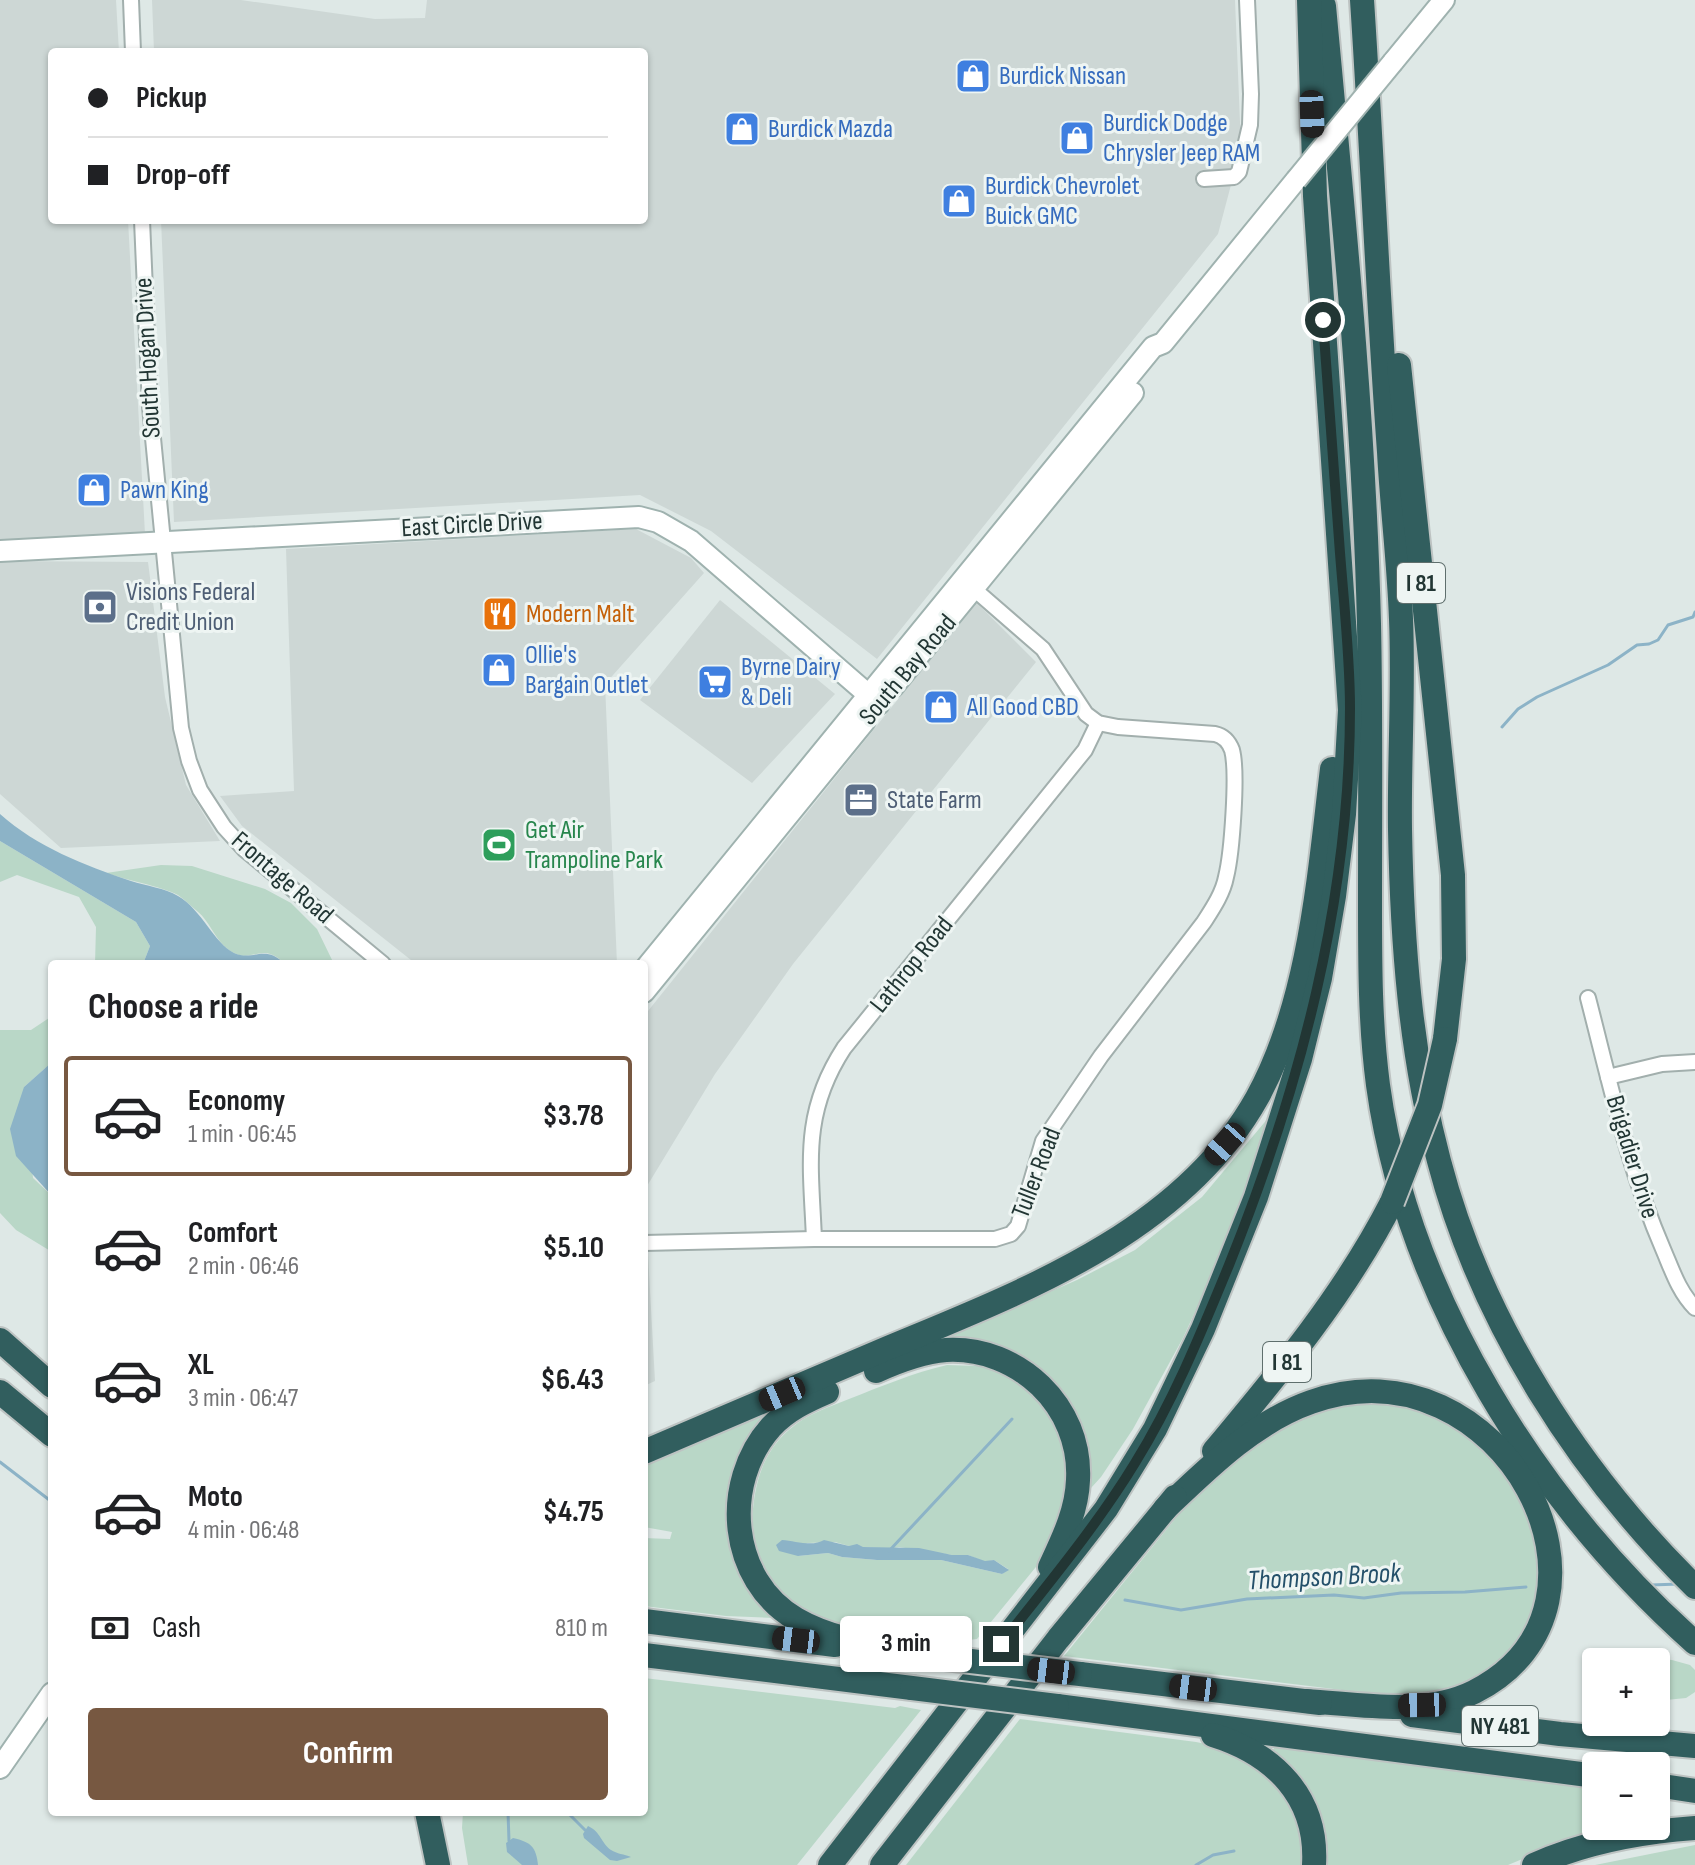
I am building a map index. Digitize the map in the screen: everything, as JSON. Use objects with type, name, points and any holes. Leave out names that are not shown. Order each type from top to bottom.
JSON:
[{"type":"highway","points":[[830,1865],[1106,1509],[1155,1429],[1203,1329],[1273,1149],[1311,1019],[1334,896],[1348,772],[1350,710],[1315,196],[1309,0]]},
{"type":"highway","points":[[1323,0],[1350,298],[1367,556],[1370,985],[1381,1102],[1409,1214],[1424,1256],[1455,1326],[1497,1403],[1562,1500],[1606,1554],[1695,1643]]},
{"type":"highway","name":"I 81","points":[[889,1858],[1058,1639],[1319,1321],[1360,1260],[1392,1202],[1430,1105],[1445,1039],[1455,949],[1453,875],[1394,315],[1370,128],[1362,0]]},
{"type":"highway","points":[[1370,128],[1401,618],[1400,825],[1404,924],[1412,1027],[1425,1103],[1447,1192],[1470,1252],[1534,1384],[1582,1456],[1664,1557],[1695,1587]]},
{"type":"highway","points":[[648,1450],[959,1318],[1075,1262],[1112,1242],[1161,1207],[1225,1144],[1249,1110],[1270,1070],[1299,978],[1321,863],[1348,648]]},
{"type":"highway","points":[[0,1340],[48,1382]]},
{"type":"highway","points":[[937,1657],[836,1634],[796,1619],[770,1597],[752,1570],[739,1528],[739,1498],[745,1469],[771,1427],[798,1405],[899,1361],[944,1350],[973,1351],[1001,1359],[1015,1365],[1047,1391],[1064,1416],[1074,1441],[1078,1481],[1069,1524],[1046,1575],[1019,1620]]},
{"type":"highway","points":[[0,1392],[48,1432]]},
{"type":"highway","points":[[1165,1509],[1218,1461],[1272,1422],[1312,1402],[1347,1393],[1401,1394],[1439,1405],[1481,1430],[1512,1461],[1538,1510],[1549,1566],[1543,1613],[1533,1636],[1517,1657],[1483,1687],[1462,1697],[1437,1703],[1404,1705],[1306,1701]]},
{"type":"highway","name":"NY 481","points":[[648,1621],[1560,1734],[1695,1746]]},
{"type":"highway","name":"NY 481","points":[[648,1655],[1141,1715],[1582,1774]]},
{"type":"highway","points":[[1141,1715],[1226,1739],[1265,1759],[1284,1776],[1305,1809],[1314,1843],[1314,1865]]},
{"type":"highway","points":[[1670,1787],[1695,1791]]},
{"type":"highway","points":[[428,1816],[438,1865]]},
{"type":"highway","points":[[1534,1865],[1616,1838],[1695,1828]]},
{"type":"street","points":[[131,0],[133,48]]},
{"type":"street","points":[[1204,179],[1234,177],[1239,172],[1250,125],[1247,0]]},
{"type":"street","name":"South Bay Road","points":[[648,987],[1153,347],[1163,343],[1444,0]]},
{"type":"street","name":"South Hogan Drive","points":[[142,224],[150,407],[161,543]]},
{"type":"street","name":"South Bay Road","points":[[648,965],[874,699],[974,589],[1161,357],[1163,343]]},
{"type":"street","name":"East Circle Drive","points":[[0,551],[639,517],[658,522],[691,541],[874,699]]},
{"type":"street","name":"Frontage Road","points":[[161,543],[181,728],[200,790],[224,827],[244,849],[378,960]]},
{"type":"street","points":[[974,589],[1043,649],[1086,714],[1098,723]]},
{"type":"street","name":"Tuller Road","points":[[648,1243],[995,1239],[1011,1234],[1018,1226],[1043,1141],[1101,1056],[1204,922],[1226,879],[1231,842],[1234,758],[1222,735],[1098,723]]},
{"type":"street","name":"Lathrop Road","points":[[814,1239],[810,1150],[812,1123],[820,1092],[831,1069],[844,1048],[1085,750],[1098,723]]},
{"type":"street","name":"Brigadier Drive","points":[[1588,998],[1628,1156],[1677,1281],[1695,1308]]},
{"type":"street","points":[[1608,1077],[1662,1064],[1695,1062]]},
{"type":"street","points":[[7,1754],[48,1698]]},
{"type":"street","points":[[7,1754],[48,1718]]},
{"type":"shaded area","points":[[0,0],[116,0],[119,48],[48,48],[48,224],[128,224],[145,534],[0,540]]},
{"type":"shaded area","points":[[152,0],[241,0],[375,19],[425,18],[427,0],[1235,0],[1241,147],[1218,234],[877,659],[711,531],[640,495],[174,522],[161,224],[648,224],[648,48],[154,48]]},
{"type":"shaded area","points":[[636,529],[691,558],[704,573],[605,684],[617,960],[411,960],[242,826],[220,796],[294,791],[286,549]]},
{"type":"shaded area","points":[[0,561],[148,562],[165,697],[186,785],[220,841],[61,848],[0,794]]},
{"type":"shaded area","points":[[720,600],[835,694],[752,783],[640,700]]},
{"type":"shaded area","points":[[976,602],[1036,662],[793,964],[715,1074],[648,1184],[648,1011]]},
{"type":"shaded area","points":[[648,1254],[655,1381],[648,1384]]},
{"type":"green space","points":[[0,841],[136,922],[150,946],[145,960],[95,960],[96,927],[79,897],[17,875],[0,882]]},
{"type":"green space","points":[[161,865],[192,866],[265,889],[291,903],[317,929],[332,960],[280,960],[264,953],[247,956],[234,953],[223,944],[202,916],[178,895],[106,873]]},
{"type":"green space","points":[[48,1019],[48,1066],[24,1087],[33,1178],[48,1192],[48,1250],[16,1230],[0,1213],[0,1030],[31,1030]]},
{"type":"green space","points":[[1269,1117],[1238,1219],[1183,1338],[1133,1429],[1101,1477],[1081,1499],[1079,1429],[1072,1405],[1051,1381],[948,1336],[1077,1280],[1135,1250],[1202,1197]]},
{"type":"green space","points":[[947,1365],[979,1366],[1007,1375],[1027,1386],[1046,1405],[1063,1435],[1071,1495],[1040,1562],[977,1639],[941,1643],[913,1641],[821,1622],[792,1604],[780,1591],[762,1560],[753,1526],[753,1509],[763,1465],[781,1437],[804,1419],[873,1389]],"holes":[[[835,1542],[849,1546],[899,1547],[968,1555],[985,1562],[994,1560],[1008,1569],[1002,1574],[941,1560],[877,1560],[828,1553],[798,1556],[807,1543]]]},
{"type":"green space","points":[[1362,1401],[1414,1406],[1486,1443],[1534,1522],[1539,1595],[1520,1641],[1471,1685],[1408,1698],[1064,1656],[1192,1498],[1254,1443],[1306,1413]]},
{"type":"green space","points":[[780,1406],[734,1486],[775,1615],[773,1618],[648,1606],[648,1538],[670,1539],[672,1532],[648,1528],[648,1464]]},
{"type":"green space","points":[[1670,1660],[1690,1665],[1695,1670],[1695,1692],[1686,1698],[1670,1700]]},
{"type":"green space","points":[[648,1678],[921,1710],[797,1865],[468,1865],[463,1816],[648,1816]]},
{"type":"green space","points":[[1020,1719],[1230,1749],[1267,1770],[1299,1814],[1310,1865],[906,1865]]},
{"type":"green space","points":[[1275,1746],[1542,1778],[1582,1788],[1582,1840],[1508,1865],[1325,1865],[1323,1834],[1272,1752]]},
{"type":"green space","points":[[1695,1845],[1695,1865],[1595,1865]]},
{"type":"water","points":[[0,814],[29,836],[62,854],[178,896],[234,953],[247,956],[265,954],[280,960],[145,960],[150,946],[136,922],[0,841]]},
{"type":"water","points":[[48,1066],[48,1192],[16,1156],[10,1129],[24,1087]]},
{"type":"water","points":[[782,1540],[809,1543],[824,1540],[849,1546],[919,1548],[968,1555],[985,1561],[994,1560],[1009,1570],[1002,1574],[941,1560],[877,1560],[828,1553],[798,1556],[779,1551],[776,1545]]},
{"type":"water","points":[[588,1826],[611,1850],[631,1857],[610,1860],[584,1838]]},
{"type":"water","points":[[513,1838],[532,1846],[538,1865],[522,1865],[507,1852],[506,1843]]},
{"type":"waterway","points":[[1502,727],[1518,709],[1537,697],[1608,665],[1637,645],[1658,640],[1668,625],[1693,617],[1695,612]]},
{"type":"waterway","points":[[889,1551],[1012,1419]]},
{"type":"waterway","points":[[0,1462],[48,1499]]},
{"type":"waterway","name":"Thompson Brook","points":[[1651,1585],[1679,1584]]},
{"type":"waterway","name":"Thompson Brook","points":[[1125,1600],[1181,1610],[1247,1599],[1334,1595],[1364,1598],[1401,1593],[1526,1587]]},
{"type":"waterway","points":[[508,1816],[509,1841]]},
{"type":"waterway","points":[[571,1816],[585,1830]]},
{"type":"waterway","points":[[1196,1865],[1213,1855],[1234,1851]]},
{"type":"place","name":"Burdick Nissan","points":[[973,76]]},
{"type":"place","name":"Burdick Mazda","points":[[742,129]]},
{"type":"place","name":"Burdick Dodge Chrysler Jeep RAM","points":[[1077,138]]},
{"type":"place","name":"Burdick Chevrolet Buick GMC","points":[[959,201]]},
{"type":"place","name":"Pawn King","points":[[94,490]]},
{"type":"place","name":"Visions Federal Credit Union","points":[[100,607]]},
{"type":"place","name":"Modern Malt","points":[[500,614]]},
{"type":"place","name":"Ollie's Bargain Outlet","points":[[499,670]]},
{"type":"place","name":"Byrne Dairy & Deli","points":[[715,682]]},
{"type":"place","name":"All Good CBD","points":[[941,707]]},
{"type":"place","name":"State Farm","points":[[861,800]]},
{"type":"place","name":"Get Air Trampoline Park","points":[[499,845]]},
{"type":"route","points":[[1001,1644],[1106,1509],[1155,1429],[1187,1366],[1263,1178],[1311,1019],[1328,937],[1340,855],[1350,710],[1323,320]]}]
